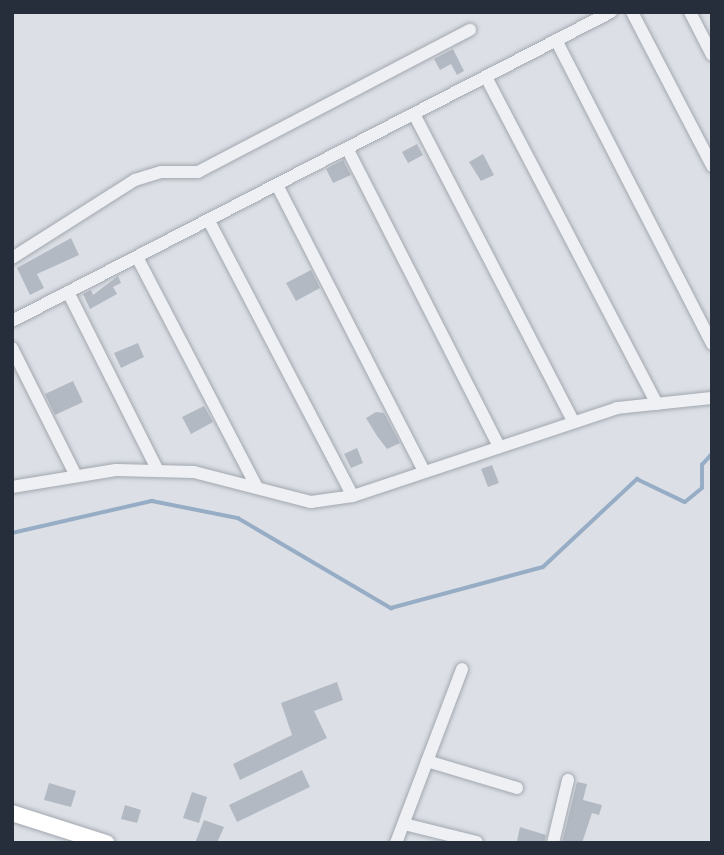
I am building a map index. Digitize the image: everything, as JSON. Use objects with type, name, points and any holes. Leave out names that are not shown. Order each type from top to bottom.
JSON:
[{"type":"main road","points":[[12,813],[106,843]]},
{"type":"street","points":[[12,321],[278,187],[611,12]]},
{"type":"street","points":[[632,12],[712,166]]},
{"type":"street","points":[[690,12],[712,55]]},
{"type":"street","points":[[12,258],[135,180],[161,172],[198,172],[470,30]]},
{"type":"street","points":[[556,40],[712,344]]},
{"type":"street","points":[[486,77],[657,404]]},
{"type":"street","points":[[414,114],[573,421]]},
{"type":"street","points":[[348,150],[498,445]]},
{"type":"street","points":[[278,187],[423,468]]},
{"type":"street","points":[[209,221],[353,496]]},
{"type":"street","points":[[137,257],[256,486]]},
{"type":"street","points":[[68,292],[158,471]]},
{"type":"street","points":[[12,348],[75,474]]},
{"type":"street","points":[[12,487],[75,474],[194,472],[311,502],[353,496],[423,468],[573,421],[657,404],[712,398]]},
{"type":"street","points":[[397,843],[462,669]]},
{"type":"street","points":[[427,761],[517,788]]},
{"type":"street","points":[[553,843],[568,780]]},
{"type":"street","points":[[404,824],[477,842]]},
{"type":"building","points":[[453,49],[464,71],[457,75],[451,64],[440,70],[434,59]]},
{"type":"building","points":[[417,144],[423,155],[408,163],[402,152]]},
{"type":"building","points":[[483,154],[494,175],[481,181],[469,162]]},
{"type":"building","points":[[343,160],[351,175],[333,183],[326,169]]},
{"type":"building","points":[[71,238],[79,255],[37,274],[44,288],[30,295],[17,268]]},
{"type":"building","points":[[311,270],[320,288],[296,301],[286,283]]},
{"type":"building","points":[[118,276],[121,283],[113,287],[117,294],[90,309],[83,294],[91,290],[93,295]]},
{"type":"building","points":[[138,343],[144,357],[121,368],[114,353]]},
{"type":"building","points":[[73,381],[83,402],[55,415],[45,394]]},
{"type":"building","points":[[204,406],[213,422],[191,434],[182,417]]},
{"type":"building","points":[[376,412],[384,413],[400,443],[387,449],[366,418]]},
{"type":"building","points":[[357,448],[363,463],[351,468],[344,454]]},
{"type":"building","points":[[492,465],[499,483],[488,487],[481,469]]},
{"type":"building","points":[[337,682],[343,700],[314,711],[327,738],[240,780],[233,764],[292,735],[281,703]]},
{"type":"building","points":[[302,770],[310,787],[237,822],[229,805]]},
{"type":"building","points":[[577,782],[587,784],[583,800],[602,805],[599,815],[592,813],[582,843],[562,843]]},
{"type":"building","points":[[49,783],[76,791],[71,807],[44,800]]},
{"type":"building","points":[[192,792],[207,797],[199,823],[183,818]]},
{"type":"building","points":[[125,805],[141,810],[137,823],[121,819]]},
{"type":"building","points":[[204,820],[224,827],[217,843],[195,843]]},
{"type":"building","points":[[520,827],[546,835],[544,843],[517,841]]},
{"type":"waterway","points":[[12,533],[152,501],[238,518],[391,608],[543,567],[637,479],[685,502],[702,488],[702,465],[712,454]]}]
